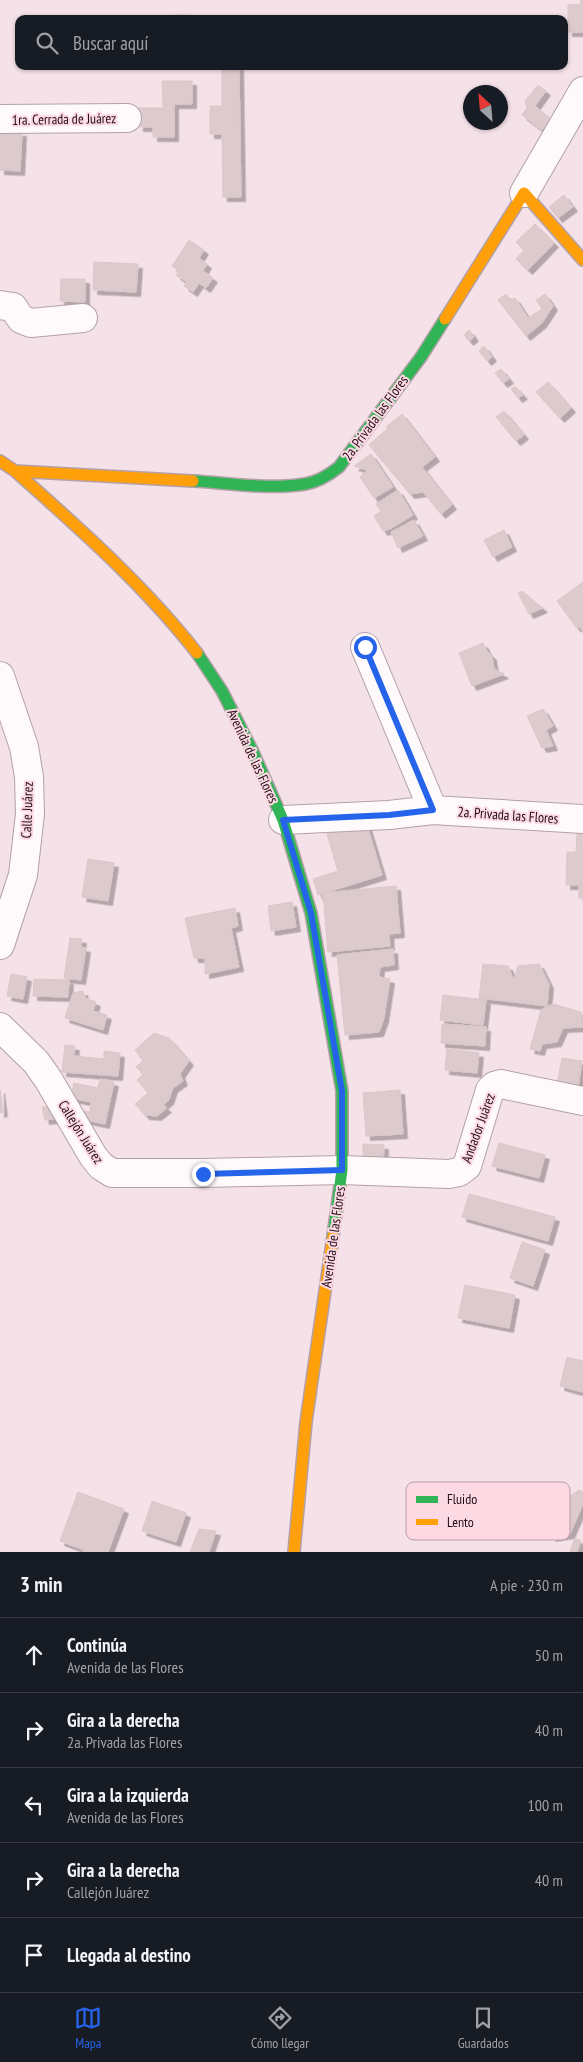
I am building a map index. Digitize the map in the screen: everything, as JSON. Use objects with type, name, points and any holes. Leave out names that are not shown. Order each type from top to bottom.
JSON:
[{"type":"street","points":[[583,91],[524,193],[583,260]]},
{"type":"street","name":"1ra. Cerrada de Juárez","points":[[0,119],[127,118]]},
{"type":"street","name":"2a. Privada las Flores","points":[[15,471],[270,486],[306,484],[326,477],[339,468],[421,357],[524,193]]},
{"type":"street","points":[[0,305],[13,307],[21,319],[31,323],[83,318]]},
{"type":"street","name":"Avenida de las Flores","points":[[0,462],[15,471],[97,544],[172,621],[197,654],[222,692],[253,752],[283,820],[311,913],[342,1091],[342,1170],[306,1422],[294,1552]]},
{"type":"street","points":[[365,647],[433,810]]},
{"type":"street","name":"Calle Juárez","points":[[0,676],[24,747],[29,776],[30,814],[11,870],[0,945]]},
{"type":"street","name":"2a. Privada las Flores","points":[[283,820],[389,815],[433,810],[583,819]]},
{"type":"street","name":"Callejón Juárez","points":[[0,1027],[36,1062],[93,1156],[101,1166],[112,1172],[203,1174],[342,1170]]},
{"type":"street","name":"Andador Juárez","points":[[342,1170],[449,1174],[458,1172],[467,1166],[490,1090],[494,1086],[501,1084],[583,1101]]},
{"type":"building","points":[[580,0],[583,0],[583,32],[568,32],[568,5],[582,4]]},
{"type":"building","points":[[222,70],[239,70],[241,197],[223,197],[222,134],[210,134],[210,106],[222,106]]},
{"type":"building","points":[[162,81],[192,81],[192,104],[174,104],[174,137],[153,137],[153,127],[139,127],[139,108],[163,108]]},
{"type":"building","points":[[538,85],[546,91],[535,106],[551,119],[542,130],[522,115],[527,108],[525,101]]},
{"type":"building","points":[[0,131],[22,132],[20,171],[0,170]]},
{"type":"building","points":[[564,195],[573,207],[558,218],[549,207]]},
{"type":"building","points":[[535,224],[554,243],[528,270],[516,259],[524,250],[516,242]]},
{"type":"building","points":[[189,240],[204,250],[199,258],[207,264],[203,271],[213,278],[206,288],[199,283],[193,292],[184,286],[187,282],[176,275],[179,270],[172,266]]},
{"type":"building","points":[[94,262],[138,264],[136,292],[93,290]]},
{"type":"building","points":[[61,279],[85,279],[85,302],[60,301]]},
{"type":"building","points":[[506,294],[510,300],[515,298],[528,318],[542,309],[536,300],[545,294],[553,306],[542,323],[526,336],[498,300]]},
{"type":"building","points":[[469,330],[474,337],[469,341],[464,335]]},
{"type":"building","points":[[484,346],[492,357],[487,361],[479,351]]},
{"type":"building","points":[[501,369],[509,379],[503,383],[495,373]]},
{"type":"building","points":[[548,382],[571,408],[560,418],[536,392]]},
{"type":"building","points":[[515,386],[523,395],[518,398],[511,389]]},
{"type":"building","points":[[504,411],[524,435],[516,441],[496,417]]},
{"type":"building","points":[[402,414],[435,457],[422,467],[452,505],[441,514],[423,492],[410,494],[369,445],[387,429],[387,426]]},
{"type":"building","points":[[371,454],[393,487],[374,498],[360,477],[367,470],[354,466]]},
{"type":"building","points":[[398,490],[413,515],[390,529],[383,531],[374,516],[381,511],[376,504]]},
{"type":"building","points":[[414,520],[423,536],[398,548],[391,532]]},
{"type":"building","points":[[504,530],[512,547],[493,557],[484,540]]},
{"type":"building","points":[[583,582],[583,632],[580,627],[576,627],[557,601]]},
{"type":"building","points":[[522,591],[543,608],[529,614],[518,593]]},
{"type":"building","points":[[483,643],[492,656],[494,669],[504,674],[472,686],[459,653]]},
{"type":"building","points":[[543,709],[553,726],[546,730],[553,746],[542,748],[527,716]]},
{"type":"building","points":[[366,822],[382,875],[318,895],[313,879],[338,871],[327,834]]},
{"type":"building","points":[[577,833],[583,833],[583,898],[579,898],[579,885],[566,885],[567,852],[576,852]]},
{"type":"building","points":[[88,859],[114,863],[108,901],[82,897]]},
{"type":"building","points":[[396,886],[400,933],[389,934],[390,946],[328,952],[323,893]]},
{"type":"building","points":[[292,902],[296,927],[271,931],[268,906]]},
{"type":"building","points":[[235,908],[238,926],[231,928],[239,967],[205,974],[205,958],[194,958],[185,918]]},
{"type":"building","points":[[70,938],[82,939],[81,947],[86,948],[81,980],[64,978]]},
{"type":"building","points":[[393,949],[394,965],[380,967],[379,977],[390,979],[384,1018],[379,1032],[345,1035],[337,955]]},
{"type":"building","points":[[483,964],[508,966],[514,981],[518,966],[539,964],[549,984],[547,1006],[479,998]]},
{"type":"building","points":[[11,974],[27,977],[23,999],[7,996]]},
{"type":"building","points":[[34,979],[69,980],[68,997],[33,996]]},
{"type":"building","points":[[83,991],[85,998],[96,1002],[93,1011],[107,1015],[103,1030],[65,1018],[73,993]]},
{"type":"building","points":[[443,995],[486,1000],[483,1025],[440,1020]]},
{"type":"building","points":[[553,1004],[581,1012],[583,1027],[563,1028],[557,1042],[542,1044],[540,1051],[530,1049],[541,1010]]},
{"type":"building","points":[[442,1024],[486,1027],[485,1046],[441,1043]]},
{"type":"building","points":[[154,1033],[169,1038],[189,1061],[180,1074],[183,1081],[173,1088],[169,1100],[163,1105],[167,1108],[157,1116],[145,1115],[135,1104],[148,1093],[137,1080],[143,1074],[136,1067],[143,1061],[135,1050]]},
{"type":"building","points":[[65,1045],[75,1046],[74,1056],[104,1059],[104,1051],[120,1053],[118,1076],[62,1072]]},
{"type":"building","points":[[447,1049],[479,1053],[477,1073],[445,1070]]},
{"type":"building","points":[[562,1058],[582,1061],[578,1087],[557,1084]]},
{"type":"building","points":[[100,1079],[114,1082],[105,1124],[77,1118],[79,1110],[90,1112],[91,1102],[71,1098],[74,1083],[98,1088]]},
{"type":"building","points":[[0,1089],[3,1112],[0,1113]]},
{"type":"building","points":[[400,1090],[403,1134],[366,1136],[363,1093]]},
{"type":"building","points":[[52,1105],[54,1119],[45,1120],[42,1107]]},
{"type":"building","points":[[499,1143],[545,1155],[539,1178],[492,1166]]},
{"type":"building","points":[[363,1144],[384,1145],[383,1168],[363,1167]]},
{"type":"building","points":[[469,1194],[555,1217],[548,1241],[462,1217]]},
{"type":"building","points":[[522,1242],[545,1250],[533,1286],[510,1278]]},
{"type":"building","points":[[465,1285],[515,1295],[509,1328],[458,1318]]},
{"type":"building","points":[[567,1357],[583,1361],[582,1392],[560,1386]]},
{"type":"building","points":[[579,1490],[583,1492],[583,1504],[570,1534],[570,1496]]},
{"type":"building","points":[[78,1492],[124,1509],[108,1552],[83,1552],[84,1550],[60,1541]]},
{"type":"building","points":[[152,1501],[186,1513],[176,1542],[142,1531]]},
{"type":"building","points":[[199,1529],[216,1531],[209,1552],[190,1552]]},
{"type":"building","points":[[575,1538],[581,1541],[577,1552],[572,1552],[570,1551]]},
{"type":"traffic: fast","points":[[193,481],[249,486],[291,486],[310,483],[327,475],[339,467],[421,357],[445,319]]},
{"type":"traffic: fast","points":[[197,653],[222,691],[253,752],[283,820],[311,913],[342,1091],[342,1170],[333,1236]]},
{"type":"traffic: slow","points":[[445,319],[524,193],[583,260]]},
{"type":"traffic: slow","points":[[0,461],[15,471],[110,558],[177,628],[197,653]]},
{"type":"traffic: slow","points":[[15,471],[193,481]]},
{"type":"traffic: slow","points":[[294,1552],[306,1422],[333,1236]]},
{"type":"route","points":[[203,1174],[342,1170],[342,1091],[326,995],[311,913],[283,820],[389,815],[433,810],[365,647]]}]
